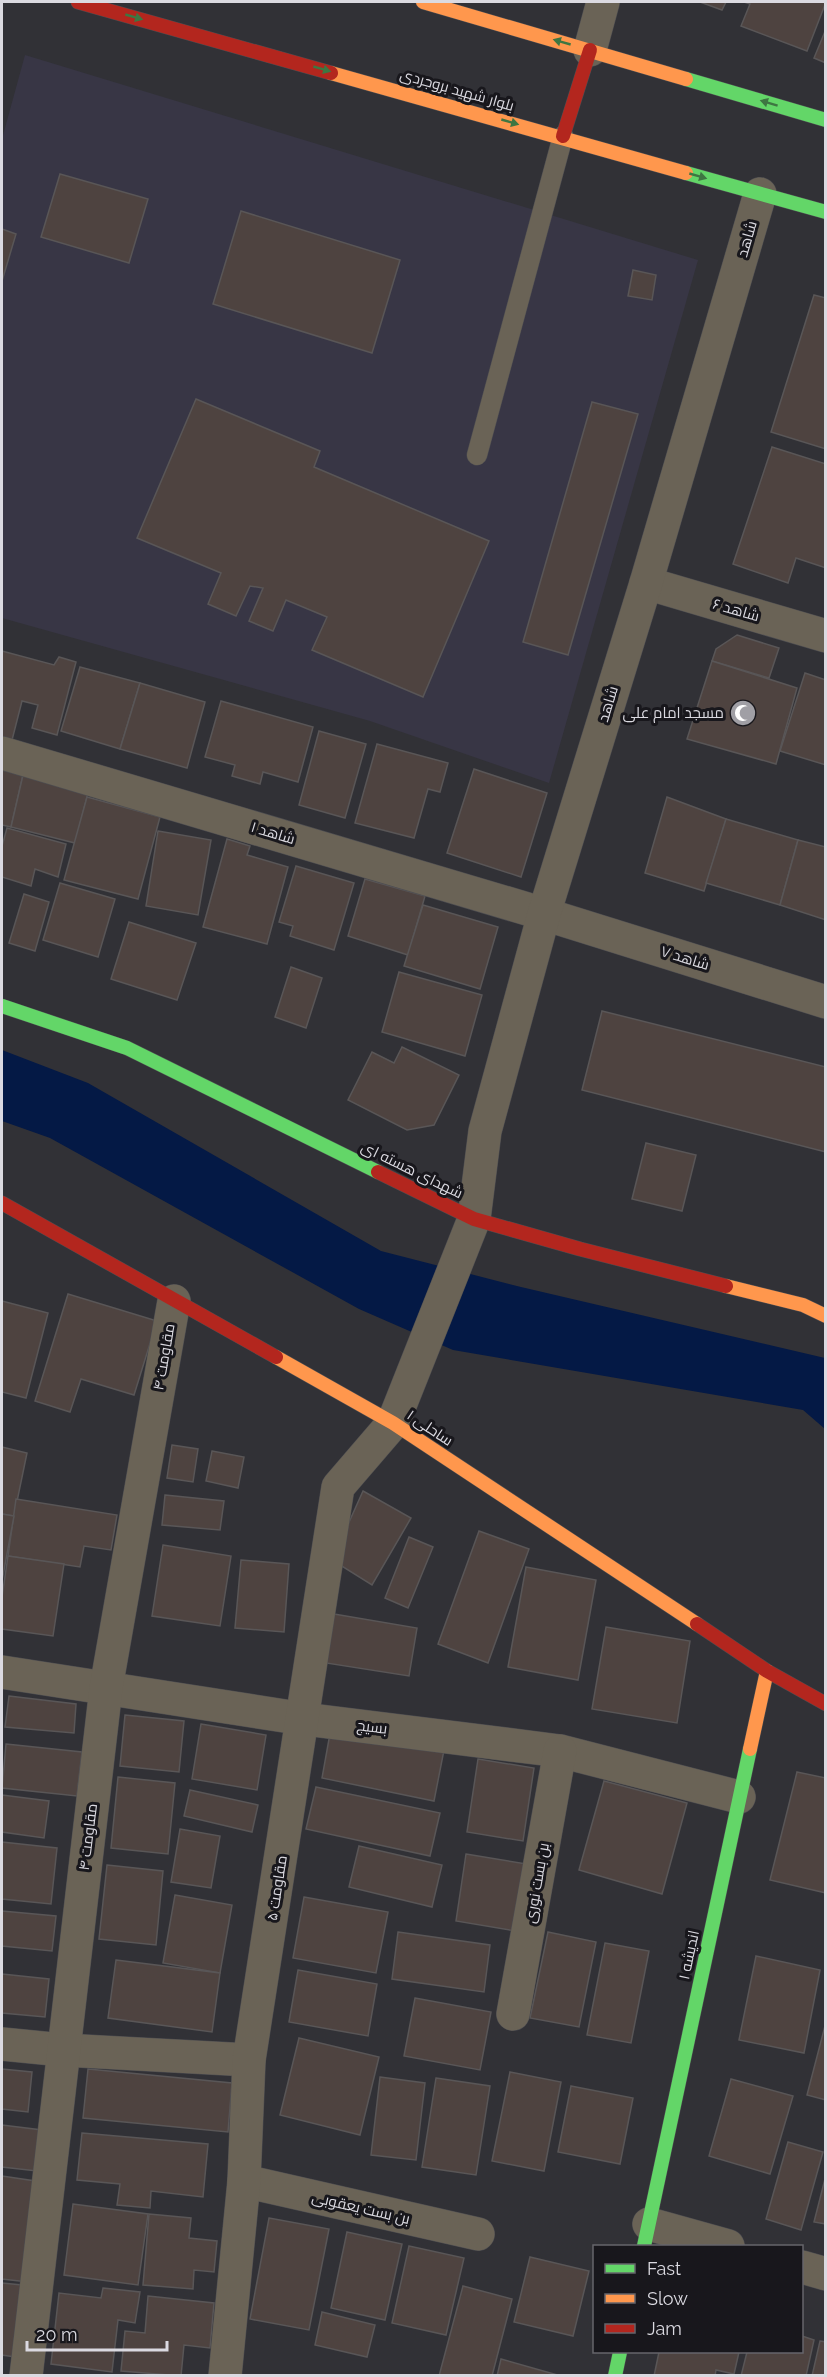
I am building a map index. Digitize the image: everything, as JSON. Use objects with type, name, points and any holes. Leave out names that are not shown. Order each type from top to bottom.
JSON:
[{"type":"street","name":"بلوار شهید بروجردی","points":[[78,2],[563,136],[825,212]]},
{"type":"street","points":[[423,2],[825,120]]},
{"type":"street","points":[[563,136],[603,2]]},
{"type":"street","name":"شاهد","points":[[393,1423],[474,1219],[485,1131],[544,914],[646,583],[760,194]]},
{"type":"street","name":"شاهد ۶","points":[[646,583],[825,636]]},
{"type":"street","name":"شاهد ۱","points":[[2,753],[544,914]]},
{"type":"street","name":"شاهد ۷","points":[[544,914],[825,1002]]},
{"type":"street","name":"شهدای هسته ای","points":[[2,1006],[127,1048],[474,1219],[580,1249],[803,1305],[825,1316]]},
{"type":"street","name":"ساحلی ۱","points":[[2,1203],[393,1423],[767,1671],[825,1704]]},
{"type":"street","name":"مقاومت ۴","points":[[26,2376],[106,1688],[174,1301]]},
{"type":"street","name":"مقاومت ۵","points":[[225,2376],[244,2181],[249,2060],[304,1719],[338,1487],[393,1423]]},
{"type":"street","name":"اندیشه ۱","points":[[646,2235],[767,1671]]},
{"type":"street","name":"بسیج","points":[[2,1672],[304,1719],[560,1751],[739,1797]]},
{"type":"street","name":"بن بست نوری","points":[[513,2014],[560,1751]]},
{"type":"street","points":[[2,2044],[63,2050],[249,2060]]},
{"type":"street","name":"بن بست یعقوبی","points":[[244,2181],[478,2234]]},
{"type":"street","points":[[646,2235],[714,2245]]},
{"type":"street","points":[[803,2268],[825,2274]]},
{"type":"street","points":[[615,2376],[620,2353]]},
{"type":"lane","points":[[477,455],[563,136]]},
{"type":"shaded area","points":[[25,55],[698,260],[549,783],[370,721],[2,618],[2,139]]},
{"type":"water","points":[[2,1050],[88,1083],[381,1251],[521,1287],[825,1358],[825,1429],[803,1410],[453,1350],[359,1309],[50,1138],[2,1121]]},
{"type":"building","points":[[700,2],[726,2],[722,10]]},
{"type":"building","points":[[744,2],[826,2],[807,51],[741,26],[750,4]]},
{"type":"building","points":[[826,29],[826,63],[814,58]]},
{"type":"building","points":[[60,174],[148,199],[129,263],[41,237]]},
{"type":"building","points":[[241,211],[400,260],[372,353],[213,304]]},
{"type":"building","points":[[2,229],[16,234],[2,281]]},
{"type":"building","points":[[633,270],[656,275],[652,300],[628,296]]},
{"type":"building","points":[[814,295],[826,298],[826,449],[771,432]]},
{"type":"building","points":[[196,399],[320,451],[314,467],[489,541],[423,697],[312,650],[327,617],[286,600],[273,631],[249,621],[263,588],[250,586],[236,616],[208,604],[221,573],[137,538]]},
{"type":"building","points":[[592,402],[638,414],[568,655],[523,642]]},
{"type":"building","points":[[772,447],[826,464],[826,568],[796,558],[788,583],[733,564]]},
{"type":"building","points":[[737,635],[779,648],[769,678],[712,661],[716,649]]},
{"type":"building","points":[[2,651],[54,665],[59,657],[76,662],[57,735],[32,728],[38,705],[22,701],[11,744],[2,741]]},
{"type":"building","name":"مسجد امام علی","points":[[712,661],[797,688],[776,764],[687,739]]},
{"type":"building","points":[[80,667],[140,683],[120,749],[61,731]]},
{"type":"building","points":[[805,673],[826,680],[826,765],[780,751]]},
{"type":"building","points":[[140,683],[205,702],[187,768],[120,749]]},
{"type":"building","points":[[221,701],[313,727],[298,782],[263,772],[260,784],[232,776],[235,765],[205,757]]},
{"type":"building","points":[[319,731],[366,744],[345,818],[299,805]]},
{"type":"building","points":[[377,744],[448,763],[440,792],[428,789],[414,838],[355,823]]},
{"type":"building","points":[[474,769],[547,793],[521,877],[447,853]]},
{"type":"building","points":[[2,770],[23,775],[11,827],[2,825]]},
{"type":"building","points":[[23,775],[88,793],[75,843],[11,827]]},
{"type":"building","points":[[87,797],[160,817],[138,899],[64,880]]},
{"type":"building","points":[[667,797],[726,819],[704,891],[645,873]]},
{"type":"building","points":[[726,819],[798,840],[780,905],[706,883]]},
{"type":"building","points":[[7,828],[66,844],[58,877],[35,869],[31,886],[2,877],[2,846]]},
{"type":"building","points":[[158,831],[211,840],[198,915],[146,906]]},
{"type":"building","points":[[227,839],[250,846],[247,855],[288,867],[267,944],[203,927]]},
{"type":"building","points":[[798,840],[826,847],[826,920],[780,905]]},
{"type":"building","points":[[296,866],[354,883],[334,950],[290,936],[293,926],[279,922]]},
{"type":"building","points":[[365,879],[425,896],[408,955],[348,936]]},
{"type":"building","points":[[60,883],[115,899],[98,957],[43,940]]},
{"type":"building","points":[[24,894],[49,902],[35,951],[9,943]]},
{"type":"building","points":[[423,905],[498,927],[480,989],[404,966]]},
{"type":"building","points":[[129,922],[196,943],[177,1000],[111,979]]},
{"type":"building","points":[[291,967],[322,978],[306,1028],[275,1017]]},
{"type":"building","points":[[399,972],[482,995],[465,1056],[382,1032]]},
{"type":"building","points":[[602,1011],[826,1067],[826,1152],[582,1090]]},
{"type":"building","points":[[402,1047],[459,1075],[434,1125],[407,1130],[348,1100],[372,1052],[394,1063]]},
{"type":"building","points":[[646,1143],[696,1155],[682,1211],[632,1199]]},
{"type":"building","points":[[68,1294],[157,1321],[134,1395],[81,1379],[70,1412],[35,1401]]},
{"type":"building","points":[[2,1301],[48,1313],[26,1398],[2,1392]]},
{"type":"building","points":[[172,1445],[198,1449],[193,1482],[167,1478]]},
{"type":"building","points":[[2,1447],[27,1453],[14,1516],[2,1514]]},
{"type":"building","points":[[212,1451],[244,1457],[238,1488],[206,1481]]},
{"type":"building","points":[[363,1491],[411,1518],[372,1585],[332,1560]]},
{"type":"building","points":[[165,1495],[224,1501],[220,1530],[162,1525]]},
{"type":"building","points":[[16,1499],[117,1515],[111,1550],[84,1546],[80,1567],[8,1556]]},
{"type":"building","points":[[2,1514],[14,1516],[2,1581]]},
{"type":"building","points":[[479,1531],[529,1549],[488,1663],[438,1644]]},
{"type":"building","points":[[409,1537],[433,1547],[408,1608],[385,1598]]},
{"type":"building","points":[[163,1545],[231,1556],[220,1626],[152,1616]]},
{"type":"building","points":[[8,1556],[64,1564],[53,1636],[2,1629],[2,1597]]},
{"type":"building","points":[[241,1560],[289,1564],[284,1632],[235,1628]]},
{"type":"building","points":[[526,1567],[596,1580],[578,1680],[508,1667]]},
{"type":"building","points":[[334,1614],[417,1628],[409,1676],[326,1663]]},
{"type":"building","points":[[606,1627],[690,1641],[677,1723],[592,1709]]},
{"type":"building","points":[[9,1696],[76,1704],[74,1733],[5,1727]]},
{"type":"building","points":[[125,1715],[184,1721],[179,1772],[120,1766]]},
{"type":"building","points":[[201,1724],[266,1735],[257,1790],[192,1779]]},
{"type":"building","points":[[331,1728],[444,1750],[434,1801],[322,1778]]},
{"type":"building","points":[[6,1744],[82,1752],[77,1796],[2,1788]]},
{"type":"building","points":[[478,1759],[534,1768],[523,1841],[467,1832]]},
{"type":"building","points":[[797,1772],[826,1778],[826,1893],[770,1880]]},
{"type":"building","points":[[118,1777],[175,1783],[168,1854],[111,1848]]},
{"type":"building","points":[[604,1781],[687,1803],[662,1894],[579,1870]]},
{"type":"building","points":[[316,1787],[440,1813],[430,1856],[306,1829]]},
{"type":"building","points":[[190,1790],[258,1805],[252,1832],[184,1816]]},
{"type":"building","points":[[2,1795],[49,1801],[44,1838],[2,1832]]},
{"type":"building","points":[[180,1829],[220,1836],[211,1888],[171,1882]]},
{"type":"building","points":[[2,1842],[57,1848],[51,1904],[2,1899]]},
{"type":"building","points":[[359,1846],[442,1865],[432,1907],[349,1887]]},
{"type":"building","points":[[466,1854],[533,1865],[522,1932],[456,1921]]},
{"type":"building","points":[[107,1865],[163,1871],[156,1945],[99,1939]]},
{"type":"building","points":[[175,1895],[232,1905],[220,1973],[163,1963]]},
{"type":"building","points":[[304,1897],[388,1912],[376,1973],[293,1958]]},
{"type":"building","points":[[2,1911],[56,1916],[52,1951],[2,1946]]},
{"type":"building","points":[[398,1932],[490,1945],[484,1992],[392,1979]]},
{"type":"building","points":[[548,1932],[596,1942],[579,2027],[530,2018]]},
{"type":"building","points":[[605,1943],[649,1951],[631,2043],[587,2035]]},
{"type":"building","points":[[756,1956],[820,1970],[804,2053],[739,2040]]},
{"type":"building","points":[[116,1960],[220,1973],[212,2032],[108,2018]]},
{"type":"building","points":[[298,1970],[377,1984],[368,2036],[289,2022]]},
{"type":"building","points":[[2,1974],[49,1979],[45,2017],[2,2013]]},
{"type":"building","points":[[415,1998],[491,2012],[480,2070],[404,2056]]},
{"type":"building","points":[[826,2022],[826,2100],[807,2095]]},
{"type":"building","points":[[299,2038],[379,2057],[360,2135],[280,2115]]},
{"type":"building","points":[[2,2069],[32,2072],[28,2112],[2,2109]]},
{"type":"building","points":[[88,2069],[232,2083],[228,2132],[83,2118]]},
{"type":"building","points":[[510,2072],[561,2082],[544,2171],[492,2161]]},
{"type":"building","points":[[380,2077],[425,2083],[416,2160],[371,2155]]},
{"type":"building","points":[[436,2078],[490,2086],[476,2175],[422,2167]]},
{"type":"building","points":[[731,2079],[793,2096],[770,2174],[709,2156]]},
{"type":"building","points":[[571,2086],[633,2098],[620,2164],[558,2152]]},
{"type":"building","points":[[2,2125],[42,2130],[37,2171],[2,2167]]},
{"type":"building","points":[[82,2133],[208,2144],[203,2197],[151,2191],[150,2208],[117,2205],[120,2184],[77,2180]]},
{"type":"building","points":[[788,2142],[823,2152],[801,2230],[766,2219]]},
{"type":"building","points":[[826,2175],[826,2224],[814,2222]]},
{"type":"building","points":[[2,2176],[42,2182],[28,2282],[2,2279]]},
{"type":"building","points":[[73,2204],[148,2214],[138,2285],[64,2275]]},
{"type":"building","points":[[149,2214],[191,2218],[189,2238],[217,2241],[214,2272],[194,2270],[193,2289],[143,2285]]},
{"type":"building","points":[[269,2218],[329,2229],[309,2330],[250,2319]]},
{"type":"building","points":[[347,2232],[402,2244],[385,2320],[331,2308]]},
{"type":"building","points":[[409,2246],[464,2258],[446,2335],[392,2323]]},
{"type":"building","points":[[530,2257],[589,2271],[573,2336],[514,2322]]},
{"type":"building","points":[[2,2283],[22,2285],[15,2357],[2,2355]]},
{"type":"building","points":[[463,2286],[512,2299],[492,2376],[439,2376]]},
{"type":"building","points":[[103,2288],[140,2292],[135,2323],[118,2320],[112,2372],[51,2364],[59,2293],[101,2298]]},
{"type":"building","points":[[148,2296],[214,2303],[210,2348],[184,2345],[181,2376],[121,2371],[125,2331],[145,2333]]},
{"type":"building","points":[[322,2312],[375,2325],[367,2357],[315,2345]]},
{"type":"building","points":[[803,2336],[814,2340],[806,2376],[741,2376],[747,2353],[803,2353]]},
{"type":"building","points":[[820,2341],[826,2342],[826,2376],[812,2376]]},
{"type":"building","points":[[659,2353],[739,2353],[734,2374],[716,2370],[715,2376],[654,2376]]},
{"type":"building","points":[[501,2359],[561,2376],[497,2376]]},
{"type":"traffic: fast","points":[[686,79],[826,120]]},
{"type":"traffic: fast","points":[[686,173],[826,212]]},
{"type":"traffic: fast","points":[[2,1006],[127,1048],[378,1172]]},
{"type":"traffic: fast","points":[[644,2245],[750,1749]]},
{"type":"traffic: fast","points":[[615,2376],[620,2353]]},
{"type":"traffic: slow","points":[[423,2],[686,79]]},
{"type":"traffic: slow","points":[[331,73],[686,173]]},
{"type":"traffic: slow","points":[[726,1286],[803,1305],[826,1316]]},
{"type":"traffic: slow","points":[[276,1357],[393,1423],[697,1624]]},
{"type":"traffic: slow","points":[[750,1749],[767,1671]]},
{"type":"traffic: jam","points":[[78,2],[331,73]]},
{"type":"traffic: jam","points":[[563,136],[590,50]]},
{"type":"traffic: jam","points":[[378,1172],[474,1219],[726,1286]]},
{"type":"traffic: jam","points":[[2,1203],[276,1357]]},
{"type":"traffic: jam","points":[[697,1624],[767,1671],[826,1704]]},
{"type":"place","name":"مسجد امام علی","points":[[743,713]]}]
